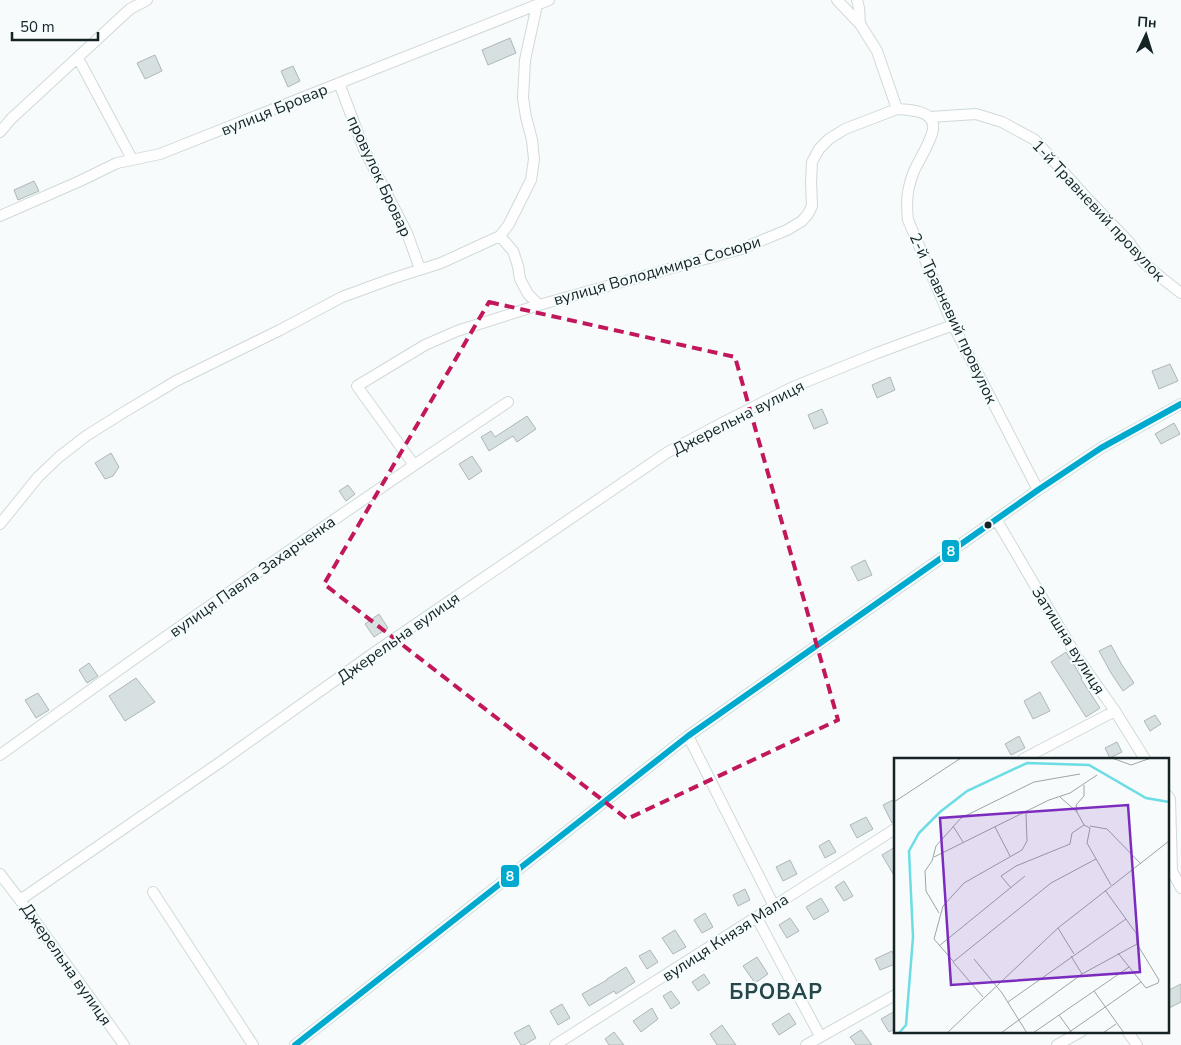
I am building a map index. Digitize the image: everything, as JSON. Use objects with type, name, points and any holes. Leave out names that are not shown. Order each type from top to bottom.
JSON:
[{"type":"street","points":[[0,132],[11,119],[130,9],[147,0]]},
{"type":"street","name":"вулиця Бровар","points":[[0,216],[117,163],[160,154],[549,0]]},
{"type":"street","points":[[837,0],[860,24],[877,51],[897,109],[917,111],[930,117]]},
{"type":"street","points":[[857,0],[860,24]]},
{"type":"street","points":[[0,524],[38,477],[59,457],[86,436],[176,381],[342,297],[441,263],[500,236],[531,180],[534,159],[523,98],[525,60],[537,5]]},
{"type":"street","points":[[78,58],[132,159]]},
{"type":"street","name":"провулок Бровар","points":[[339,83],[364,149],[407,233],[420,269]]},
{"type":"street","name":"вулиця Володимира Сосюри","points":[[414,465],[357,386],[425,345],[457,331],[539,305],[740,249],[787,230],[802,221],[812,206],[812,162],[819,149],[829,139],[845,129],[897,109]]},
{"type":"street","name":"1-й Травневий провулок","points":[[930,117],[976,114],[1002,122],[1035,140],[1086,198],[1129,242],[1143,262],[1181,292]]},
{"type":"street","name":"2-й Травневий провулок","points":[[930,117],[934,125],[932,137],[909,187],[906,203],[908,220],[953,325],[1038,490]]},
{"type":"street","points":[[500,236],[513,251],[520,279],[528,294],[539,305]]},
{"type":"street","name":"Джерельна вулиця","points":[[124,1045],[20,900],[375,652],[668,452],[722,422],[793,388],[877,353],[953,325]]},
{"type":"street","name":"вулиця Павла Захарченка","points":[[0,755],[113,673],[508,402]]},
{"type":"street","points":[[295,1045],[688,736],[1038,490],[1101,448],[1181,404]]},
{"type":"street","name":"Затишна вулиця","points":[[996,519],[1077,657],[1115,710],[1144,758]]},
{"type":"street","points":[[1025,758],[1115,710]]},
{"type":"street","points":[[688,736],[774,906]]},
{"type":"street","points":[[1168,796],[1170,799],[1170,873],[1181,888]]},
{"type":"street","name":"вулиця Князя Мала","points":[[555,1045],[894,830]]},
{"type":"street","points":[[0,874],[20,900]]},
{"type":"street","points":[[153,892],[253,1045]]},
{"type":"street","points":[[756,918],[820,1036]]},
{"type":"street","points":[[806,1045],[894,996]]},
{"type":"street","points":[[1057,1045],[1080,1032]]},
{"type":"street","points":[[1128,1032],[1137,1045]]},
{"type":"highlighted area","points":[[489,302],[735,357],[838,720],[627,819],[324,584]]},
{"type":"building","points":[[510,38],[516,53],[488,65],[482,50]]},
{"type":"building","points":[[155,55],[162,71],[145,79],[137,63]]},
{"type":"building","points":[[293,66],[300,81],[288,87],[281,71]]},
{"type":"building","points":[[34,181],[39,191],[18,200],[14,190]]},
{"type":"building","points":[[1170,364],[1178,381],[1159,389],[1152,371]]},
{"type":"building","points":[[890,377],[895,390],[877,398],[872,385]]},
{"type":"building","points":[[822,409],[828,423],[814,429],[808,415]]},
{"type":"building","points":[[527,416],[536,429],[517,442],[513,436],[489,451],[481,437],[491,431],[495,437]]},
{"type":"building","points":[[1174,423],[1180,434],[1161,444],[1155,434]]},
{"type":"building","points":[[111,453],[119,467],[113,476],[105,479],[95,463]]},
{"type":"building","points":[[472,456],[482,471],[469,480],[459,464]]},
{"type":"building","points":[[348,485],[355,494],[346,501],[339,491]]},
{"type":"building","points":[[865,560],[872,575],[858,581],[851,567]]},
{"type":"building","points":[[379,614],[388,628],[374,637],[365,624]]},
{"type":"building","points":[[1111,645],[1134,683],[1123,691],[1099,651]]},
{"type":"building","points":[[1066,652],[1100,708],[1086,717],[1051,662]]},
{"type":"building","points":[[89,663],[98,676],[87,683],[79,670]]},
{"type":"building","points":[[136,678],[155,702],[125,721],[109,696]]},
{"type":"building","points":[[1040,692],[1050,711],[1033,719],[1024,701]]},
{"type":"building","points":[[38,693],[49,710],[36,718],[25,700]]},
{"type":"building","points":[[1155,715],[1161,724],[1150,731],[1144,721]]},
{"type":"building","points":[[1019,736],[1025,748],[1011,755],[1005,744]]},
{"type":"building","points":[[1117,742],[1122,752],[1110,758],[1105,748]]},
{"type":"building","points":[[894,800],[894,822],[892,823],[883,805]]},
{"type":"building","points":[[866,817],[873,829],[857,838],[850,825]]},
{"type":"building","points":[[829,840],[836,852],[825,858],[819,846]]},
{"type":"building","points":[[894,848],[894,875],[882,855]]},
{"type":"building","points":[[790,860],[797,874],[783,881],[776,867]]},
{"type":"building","points":[[844,881],[853,896],[844,901],[835,887]]},
{"type":"building","points":[[745,889],[750,900],[738,906],[733,895]]},
{"type":"building","points":[[821,898],[829,911],[814,920],[806,907]]},
{"type":"building","points":[[705,913],[713,927],[702,933],[694,920]]},
{"type":"building","points":[[790,918],[799,931],[787,938],[779,925]]},
{"type":"building","points":[[675,930],[686,947],[673,954],[662,938]]},
{"type":"building","points":[[650,950],[658,962],[647,969],[639,956]]},
{"type":"building","points":[[892,951],[894,964],[880,970],[875,959]]},
{"type":"building","points":[[757,957],[768,974],[755,983],[743,966]]},
{"type":"building","points":[[626,967],[635,982],[616,994],[614,991],[589,1006],[582,994]]},
{"type":"building","points":[[704,974],[710,983],[698,991],[692,982]]},
{"type":"building","points":[[1181,984],[1181,1002],[1168,1008],[1168,990]]},
{"type":"building","points":[[671,991],[680,1003],[671,1009],[663,996]]},
{"type":"building","points":[[562,1004],[570,1018],[558,1025],[550,1011]]},
{"type":"building","points":[[652,1008],[658,1019],[641,1032],[633,1021]]},
{"type":"building","points":[[894,1012],[894,1030],[889,1032],[881,1019]]},
{"type":"building","points":[[789,1013],[796,1024],[779,1035],[772,1024]]},
{"type":"building","points":[[529,1025],[536,1038],[521,1045],[514,1033]]},
{"type":"building","points":[[722,1025],[736,1045],[717,1045],[710,1034]]},
{"type":"building","points":[[861,1030],[872,1045],[856,1045],[850,1037]]},
{"type":"building","points":[[614,1032],[624,1045],[609,1045],[605,1039]]},
{"type":"transit line","name":"8","points":[[295,1045],[688,736],[1038,490],[1101,448],[1181,404]]},
{"type":"district","name":"БРОВАР","points":[[776,992]]}]
